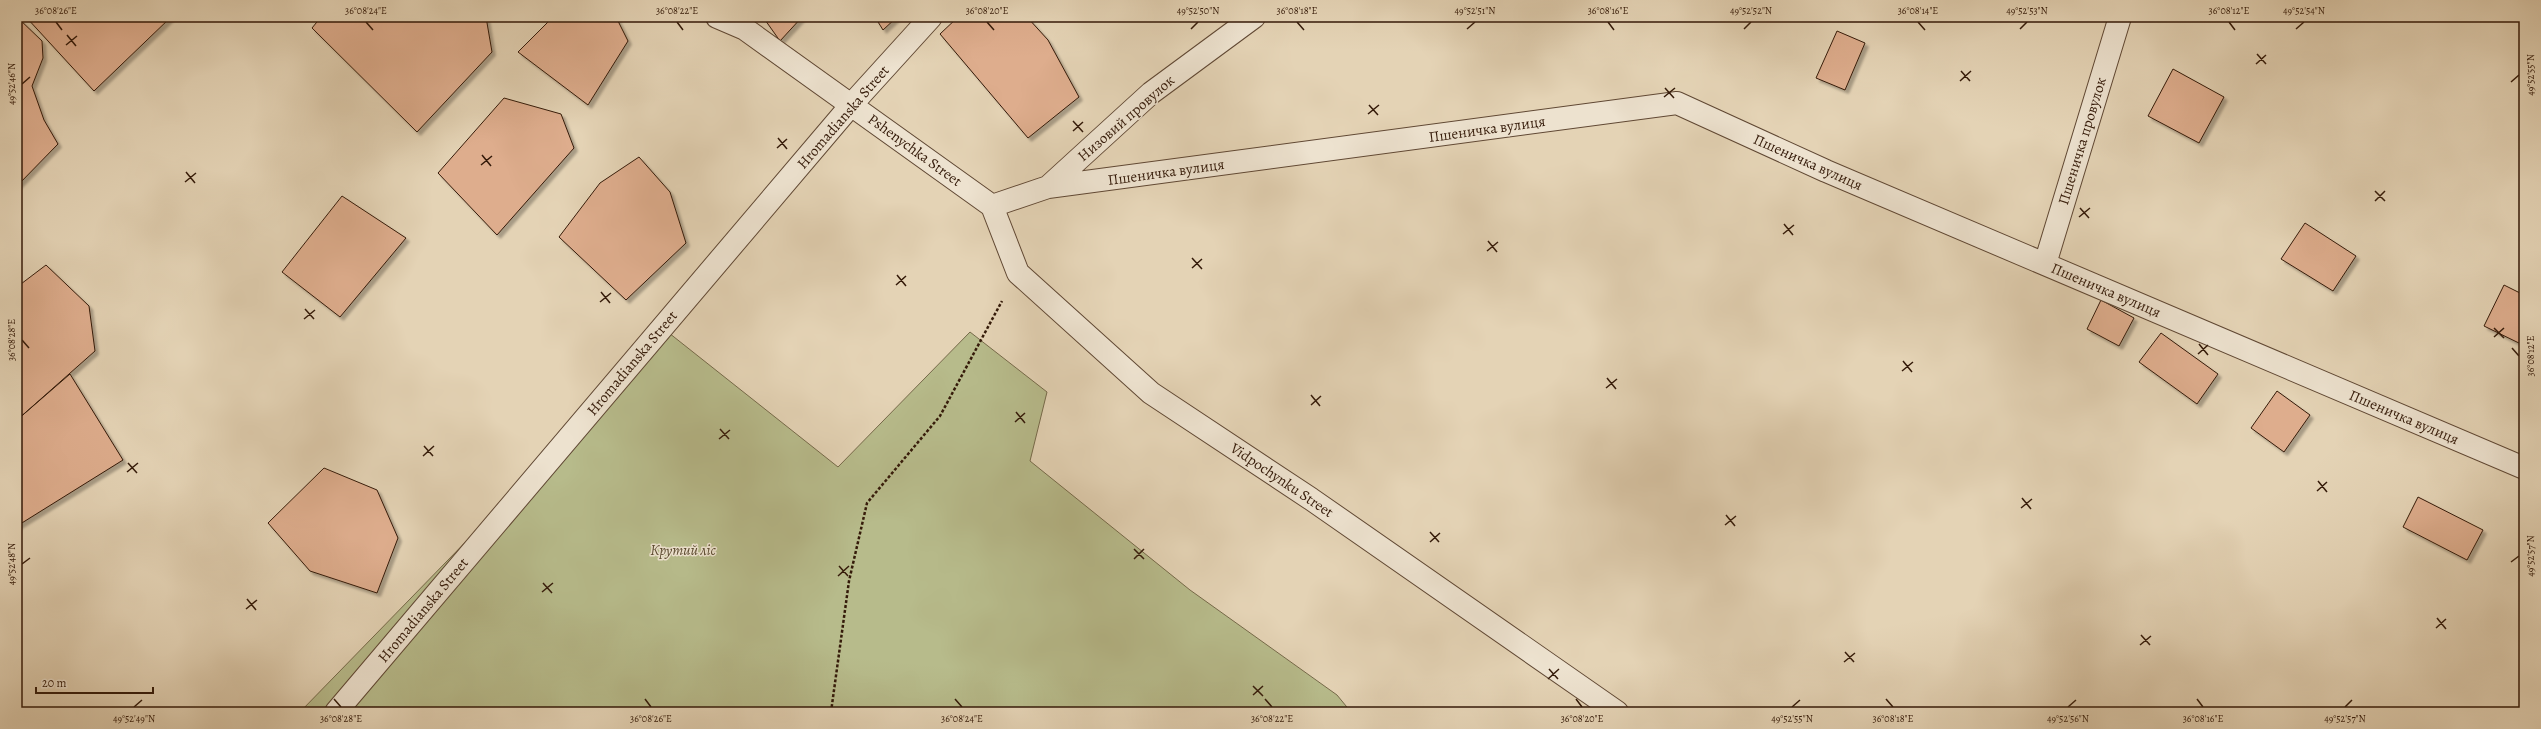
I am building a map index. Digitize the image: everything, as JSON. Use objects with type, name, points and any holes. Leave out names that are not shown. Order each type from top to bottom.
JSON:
[{"type":"street","name":"Pshenychka Street","points":[[717,17],[745,29],[852,104],[992,206]]},
{"type":"street","name":"Hromadianska Street","points":[[336,712],[852,104],[932,17]]},
{"type":"street","name":"Низовий провулок","points":[[992,206],[1048,187],[1151,93],[1254,17]]},
{"type":"street","name":"Пшеничка провулок","points":[[2044,264],[2120,17]]},
{"type":"street","name":"Пшеничка вулиця","points":[[1048,187],[1677,103],[1826,171],[2524,468]]},
{"type":"street","name":"Vidpochynku Street","points":[[992,206],[1018,272],[1151,393],[1311,499],[1617,712]]},
{"type":"path","points":[[831,712],[849,580],[867,503],[940,416],[1018,272]]},
{"type":"green space","name":"Крутий ліс","points":[[970,332],[1047,392],[1030,461],[1190,590],[1337,695],[1351,712],[300,712],[669,333],[838,467]]},
{"type":"building","points":[[17,17],[42,41],[43,58],[32,86],[44,120],[58,144],[17,186]]},
{"type":"building","points":[[26,17],[171,17],[94,91]]},
{"type":"building","points":[[321,17],[486,17],[492,52],[417,132],[312,28]]},
{"type":"building","points":[[553,17],[616,17],[628,41],[588,105],[518,52]]},
{"type":"building","points":[[763,17],[802,17],[780,41]]},
{"type":"building","points":[[875,17],[897,17],[883,30]]},
{"type":"building","points":[[958,17],[1027,17],[1048,40],[1079,97],[1028,138],[940,34]]},
{"type":"building","points":[[1837,31],[1865,43],[1845,90],[1816,78]]},
{"type":"building","points":[[2173,69],[2224,97],[2199,143],[2148,116]]},
{"type":"building","points":[[504,98],[561,114],[574,148],[497,235],[438,173]]},
{"type":"building","points":[[639,157],[670,192],[686,243],[626,300],[559,237],[600,183]]},
{"type":"building","points":[[342,196],[406,238],[340,317],[282,272]]},
{"type":"building","points":[[2305,223],[2356,256],[2333,291],[2281,259]]},
{"type":"building","points":[[46,265],[89,306],[95,351],[17,420],[17,287]]},
{"type":"building","points":[[2504,285],[2524,295],[2523,345],[2484,326]]},
{"type":"building","points":[[2101,300],[2134,318],[2119,346],[2087,329]]},
{"type":"building","points":[[2161,333],[2218,374],[2197,404],[2139,362]]},
{"type":"building","points":[[70,374],[123,460],[17,526],[17,420]]},
{"type":"building","points":[[2277,391],[2310,415],[2284,452],[2251,428]]},
{"type":"building","points":[[324,468],[377,490],[398,538],[377,593],[310,571],[268,523]]},
{"type":"building","points":[[2418,497],[2483,530],[2467,560],[2403,527]]}]
